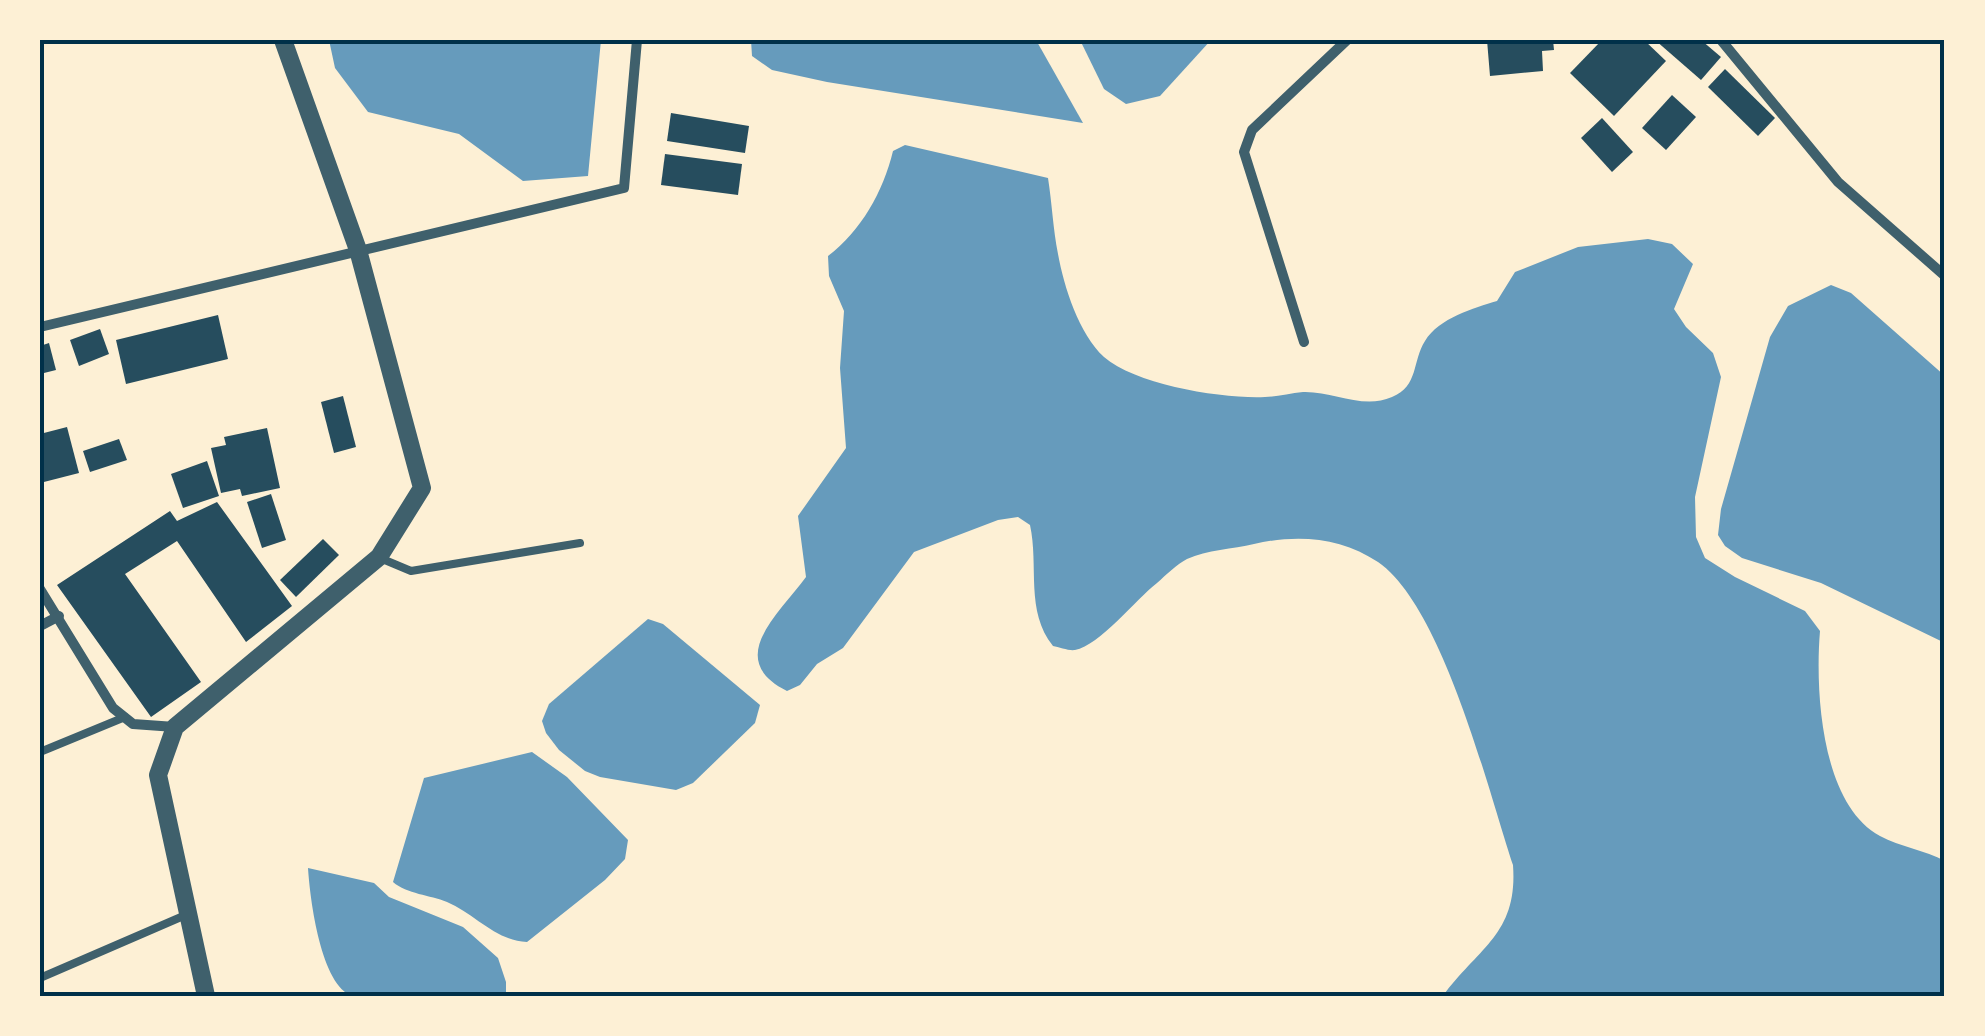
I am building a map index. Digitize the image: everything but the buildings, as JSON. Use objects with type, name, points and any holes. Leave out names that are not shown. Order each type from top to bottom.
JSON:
[{"type":"street","points":[[206,996],[158,775],[176,727],[378,557],[422,488],[358,250],[283,40]]},
{"type":"street","points":[[40,327],[624,188],[637,40]]},
{"type":"street","points":[[1304,342],[1244,152],[1252,130],[1347,40]]},
{"type":"street","points":[[1721,40],[1838,182],[1945,276]]},
{"type":"street","points":[[40,589],[114,708],[133,724],[176,727]]},
{"type":"street","points":[[40,626],[59,616]]},
{"type":"lane","points":[[378,557],[411,571],[580,543]]},
{"type":"lane","points":[[40,752],[124,717]]},
{"type":"lane","points":[[40,978],[188,914]]},
{"type":"water","points":[[329,40],[601,40],[588,176],[523,181],[459,134],[368,112],[335,68]]},
{"type":"water","points":[[751,40],[1036,40],[1083,123],[772,70],[752,56]]},
{"type":"water","points":[[1080,40],[1211,40],[1160,96],[1126,104],[1104,89]]},
{"type":"water","points":[[905,145],[1048,178],[1064,281],[1080,323],[1095,347],[1118,367],[1137,375],[1227,396],[1314,392],[1370,402],[1392,397],[1411,380],[1431,333],[1458,315],[1497,301],[1515,272],[1578,247],[1648,239],[1672,244],[1693,264],[1674,309],[1713,353],[1721,377],[1695,497],[1696,537],[1705,558],[1805,611],[1820,631],[1819,684],[1826,744],[1845,799],[1860,820],[1888,840],[1945,861],[1945,996],[1443,996],[1503,924],[1513,888],[1513,865],[1460,702],[1423,618],[1401,585],[1378,562],[1349,547],[1318,540],[1286,539],[1187,559],[1095,640],[1073,650],[1053,646],[1039,618],[1030,525],[1018,517],[998,520],[914,552],[843,648],[817,664],[800,685],[787,691],[768,678],[759,665],[758,650],[763,636],[806,577],[798,516],[846,448],[840,368],[844,311],[829,276],[828,256],[860,223],[877,196],[893,151]]},
{"type":"water","points":[[1831,285],[1851,293],[1945,376],[1945,643],[1821,583],[1742,558],[1725,546],[1718,535],[1721,509],[1770,337],[1788,306]]},
{"type":"water","points":[[648,619],[663,624],[760,705],[755,723],[693,783],[676,790],[585,771],[559,750],[542,721],[549,704]]},
{"type":"water","points":[[532,752],[567,777],[628,840],[625,859],[605,880],[527,942],[505,937],[447,902],[393,882],[424,778]]},
{"type":"water","points":[[308,868],[374,883],[389,897],[463,927],[498,958],[506,996],[353,996],[342,989],[325,960],[319,940]]}]
